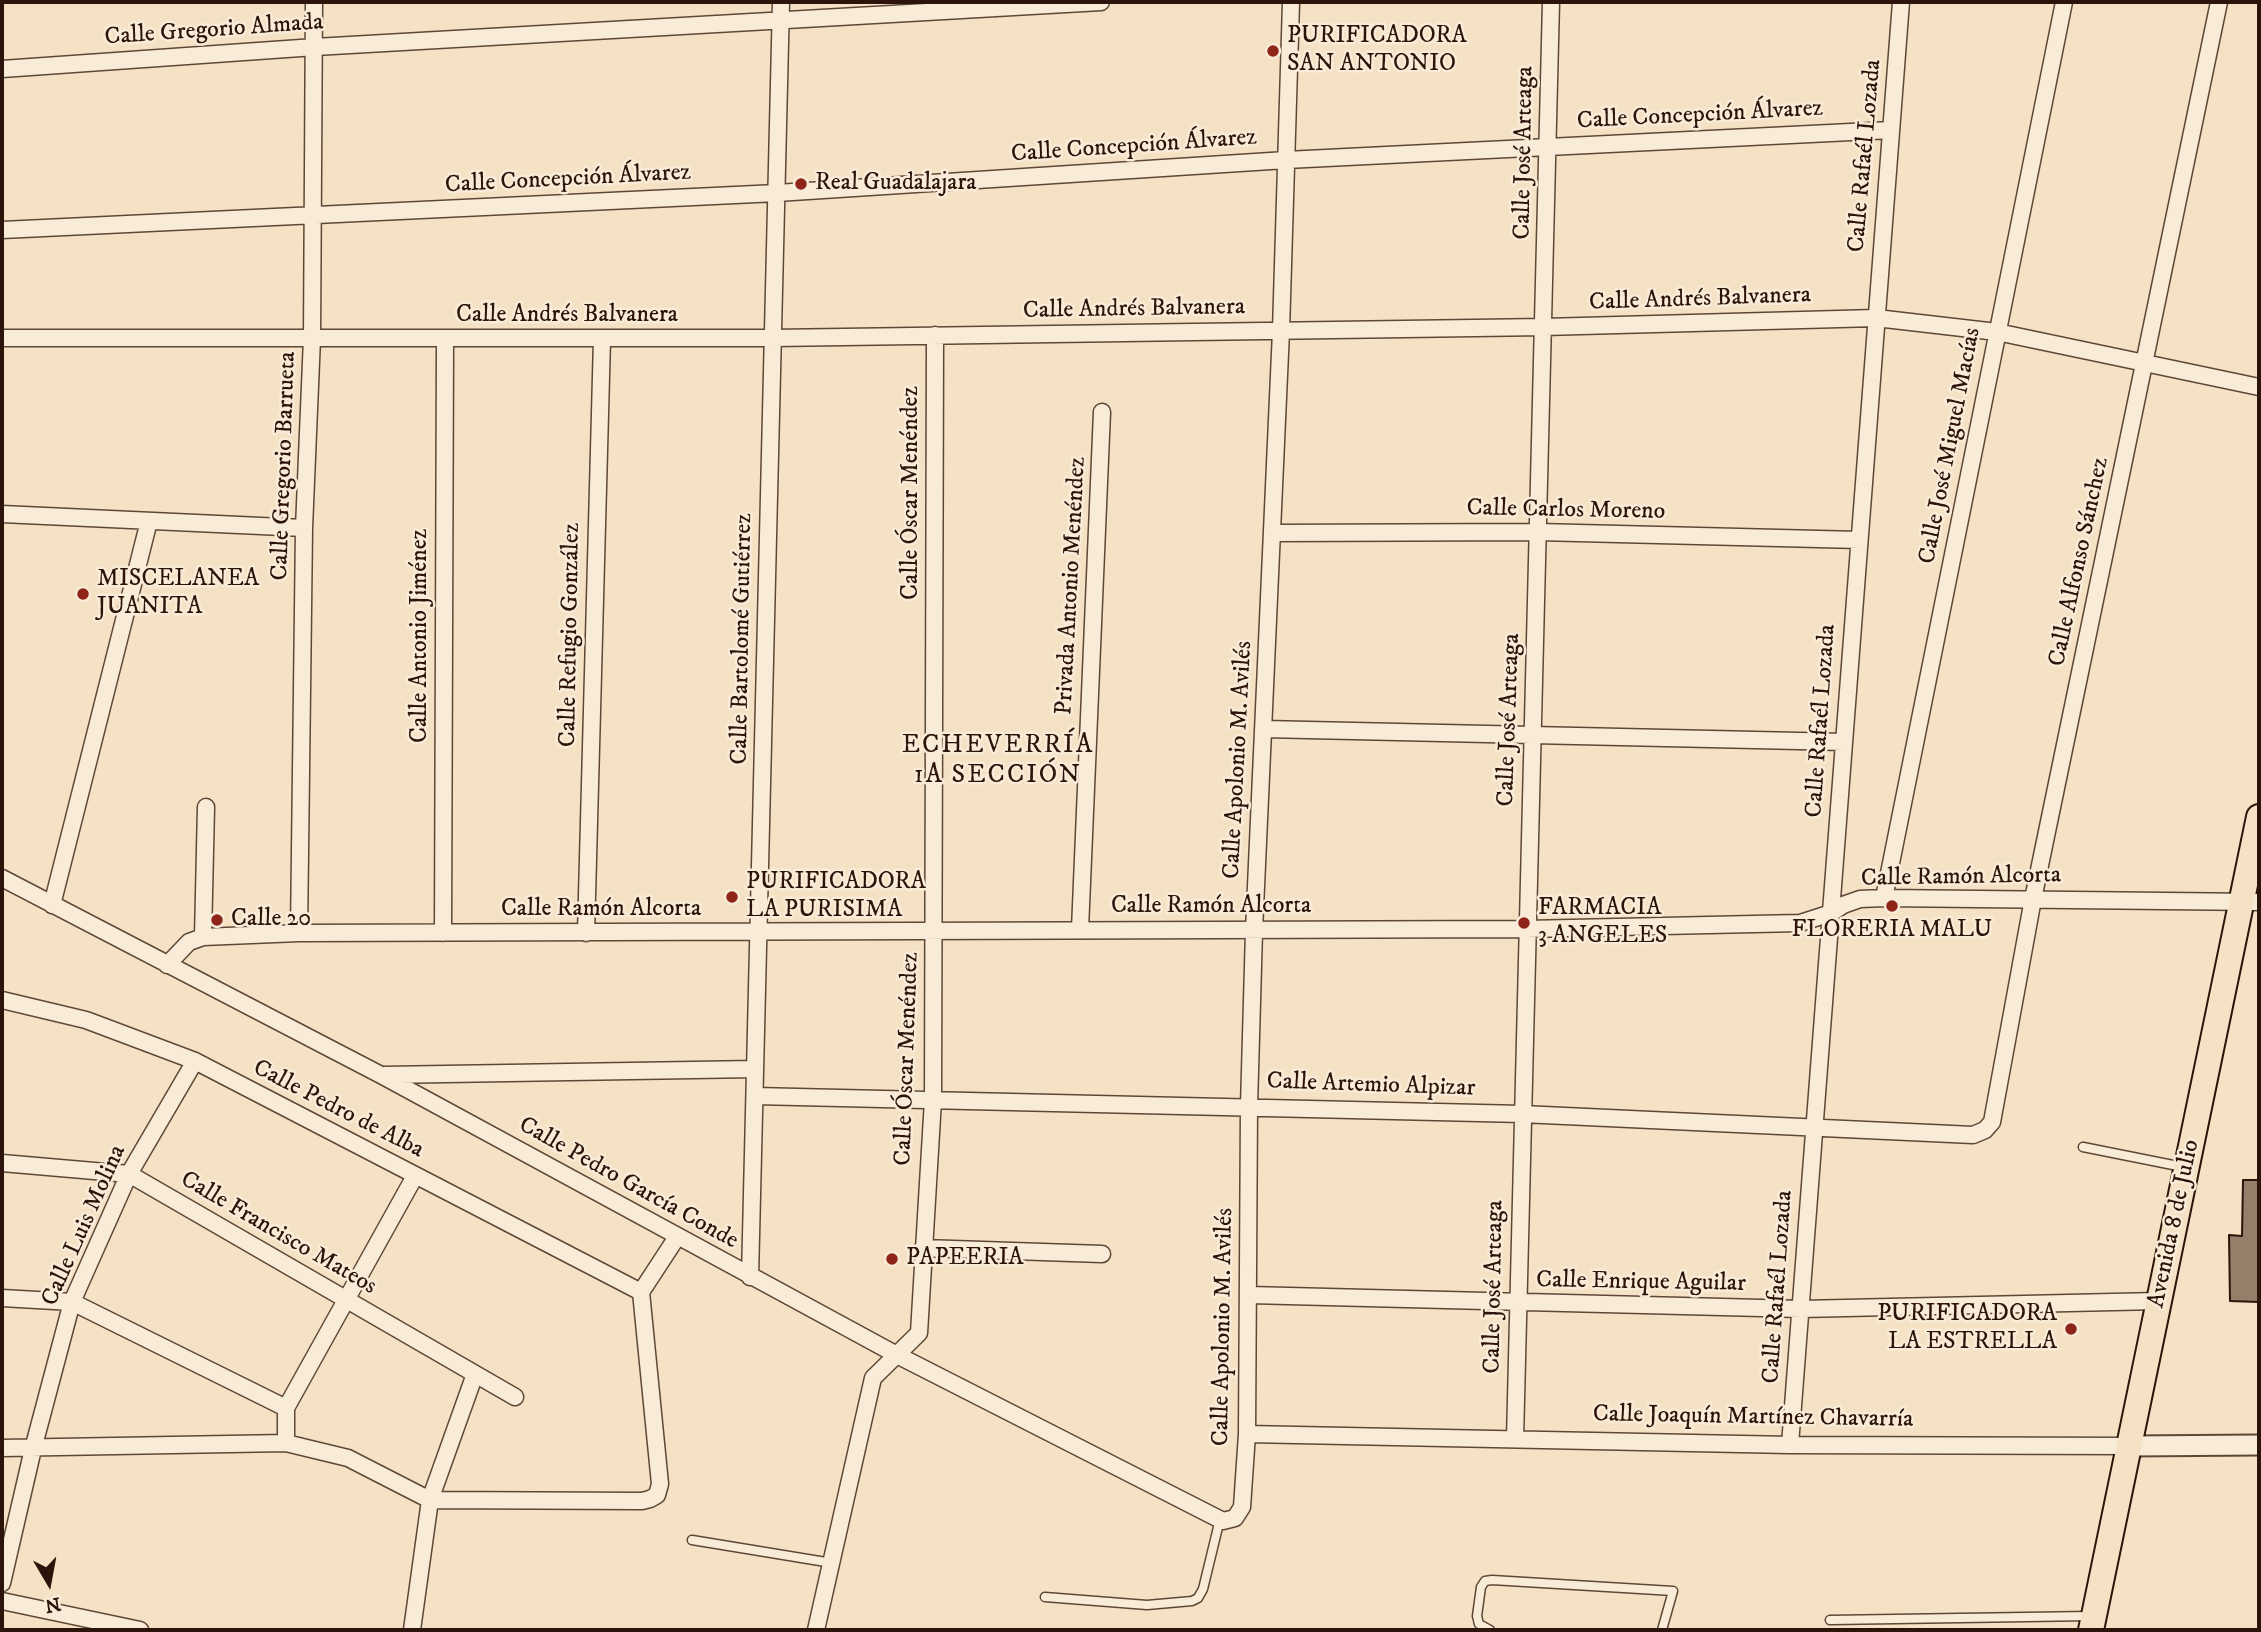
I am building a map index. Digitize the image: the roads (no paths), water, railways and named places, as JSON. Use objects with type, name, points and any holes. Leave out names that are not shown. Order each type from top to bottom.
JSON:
[{"type":"main road","name":"Avenida 8 de Julio","points":[[2093,1623],[2186,1167],[2250,902],[2259,817]]},
{"type":"street","name":"Calle Gregorio Barrueta","points":[[299,933],[304,528],[312,338],[314,2]]},
{"type":"street","name":"Calle Bartolomé Gutiérrez","points":[[750,1277],[781,2]]},
{"type":"street","name":"Calle Gregorio Almada","points":[[2,69],[315,47],[780,22],[896,8],[1101,2]]},
{"type":"street","name":"Calle Apolonio M. Avilés","points":[[1227,1518],[1242,1507],[1247,1434],[1249,1106],[1254,931],[1281,331],[1291,2]]},
{"type":"street","name":"Calle José Arteaga","points":[[1515,1439],[1526,929],[1552,2]]},
{"type":"street","name":"Calle Rafaél Lozada","points":[[1790,1445],[1901,2]]},
{"type":"street","name":"Calle José Miguel Macías","points":[[1884,898],[2064,2]]},
{"type":"street","name":"Calle Alfonso Sánchez","points":[[1985,1130],[1992,1122],[2033,899],[2219,2]]},
{"type":"street","name":"Calle Concepción Álvarez","points":[[2,230],[777,192],[1286,160],[1891,130]]},
{"type":"street","name":"Calle Andrés Balvanera","points":[[2,338],[773,338],[1544,327],[1876,318],[1997,331],[2259,387]]},
{"type":"street","name":"Calle Óscar Menéndez","points":[[816,1630],[873,1378],[919,1333],[933,1100],[935,335]]},
{"type":"street","name":"Calle Antonio Jiménez","points":[[443,933],[445,339]]},
{"type":"street","name":"Calle Refugio González","points":[[586,933],[601,339]]},
{"type":"street","name":"Privada Antonio Menéndez","points":[[1080,929],[1102,412]]},
{"type":"street","points":[[2,514],[304,528]]},
{"type":"street","points":[[52,905],[149,521]]},
{"type":"street","name":"Calle Carlos Moreno","points":[[1272,533],[1538,532],[1859,540]]},
{"type":"street","points":[[1264,729],[1844,742]]},
{"type":"street","points":[[167,965],[189,942],[204,937],[206,807]]},
{"type":"street","name":"Calle Pedro García Conde","points":[[2,878],[381,1076],[897,1355],[1227,1518]]},
{"type":"street","name":"Calle Ramón Alcorta","points":[[204,937],[299,933],[1526,929],[1800,923],[1860,899],[1884,898],[2250,902]]},
{"type":"street","name":"Calle Pedro de Alba","points":[[2,1000],[86,1020],[195,1061],[641,1292]]},
{"type":"street","name":"Calle Luis Molina","points":[[2,1583],[33,1449],[72,1302],[130,1174],[195,1061]]},
{"type":"street","points":[[381,1076],[755,1069]]},
{"type":"street","name":"Calle Artemio Alpizar","points":[[755,1096],[1522,1114],[1815,1125],[1973,1135],[1985,1130]]},
{"type":"street","name":"Calle Francisco Mateos","points":[[2,1163],[130,1174],[515,1397]]},
{"type":"street","points":[[286,1443],[286,1408],[415,1176]]},
{"type":"street","points":[[2,1448],[286,1443],[348,1458],[430,1500],[642,1501],[657,1495],[660,1484],[641,1292],[677,1237]]},
{"type":"street","points":[[923,1248],[1102,1254]]},
{"type":"street","name":"Calle Enrique Aguilar","points":[[1249,1295],[1801,1310],[2158,1301]]},
{"type":"street","points":[[2,1298],[72,1302],[286,1408]]},
{"type":"street","points":[[412,1630],[430,1500],[475,1374]]},
{"type":"street","name":"Calle Joaquín Martínez Chavarría","points":[[1247,1434],[1790,1445],[2259,1445]]},
{"type":"street","points":[[2,1601],[140,1630]]},
{"type":"lane","points":[[2083,1147],[2186,1167]]},
{"type":"lane","points":[[1045,1597],[1147,1605],[1192,1601],[1198,1598],[1203,1589],[1227,1518]]},
{"type":"lane","points":[[692,1541],[832,1563]]},
{"type":"lane","points":[[1490,1630],[1479,1624],[1477,1616],[1481,1587],[1485,1581],[1492,1580],[1673,1591],[1662,1630]]},
{"type":"lane","points":[[1830,1620],[2093,1623]]},
{"type":"place","name":"PURIFICADORA SAN ANTONIO","points":[[1273,51]]},
{"type":"place","name":"Real Guadalajara","points":[[801,184]]},
{"type":"place","name":"MISCELANEA JUANITA","points":[[83,594]]},
{"type":"place","name":"PURIFICADORA LA PURISIMA","points":[[732,897]]},
{"type":"place","name":"FLORERIA MALU","points":[[1892,906]]},
{"type":"place","name":"Calle 20","points":[[217,920]]},
{"type":"place","name":"FARMACIA 3 ANGELES","points":[[1524,923]]},
{"type":"place","name":"PAPEERIA","points":[[892,1259]]},
{"type":"place","name":"PURIFICADORA LA ESTRELLA","points":[[2071,1329]]},
{"type":"district","name":"ECHEVERRÍA 1A SECCIÓN","points":[[998,762]]}]
